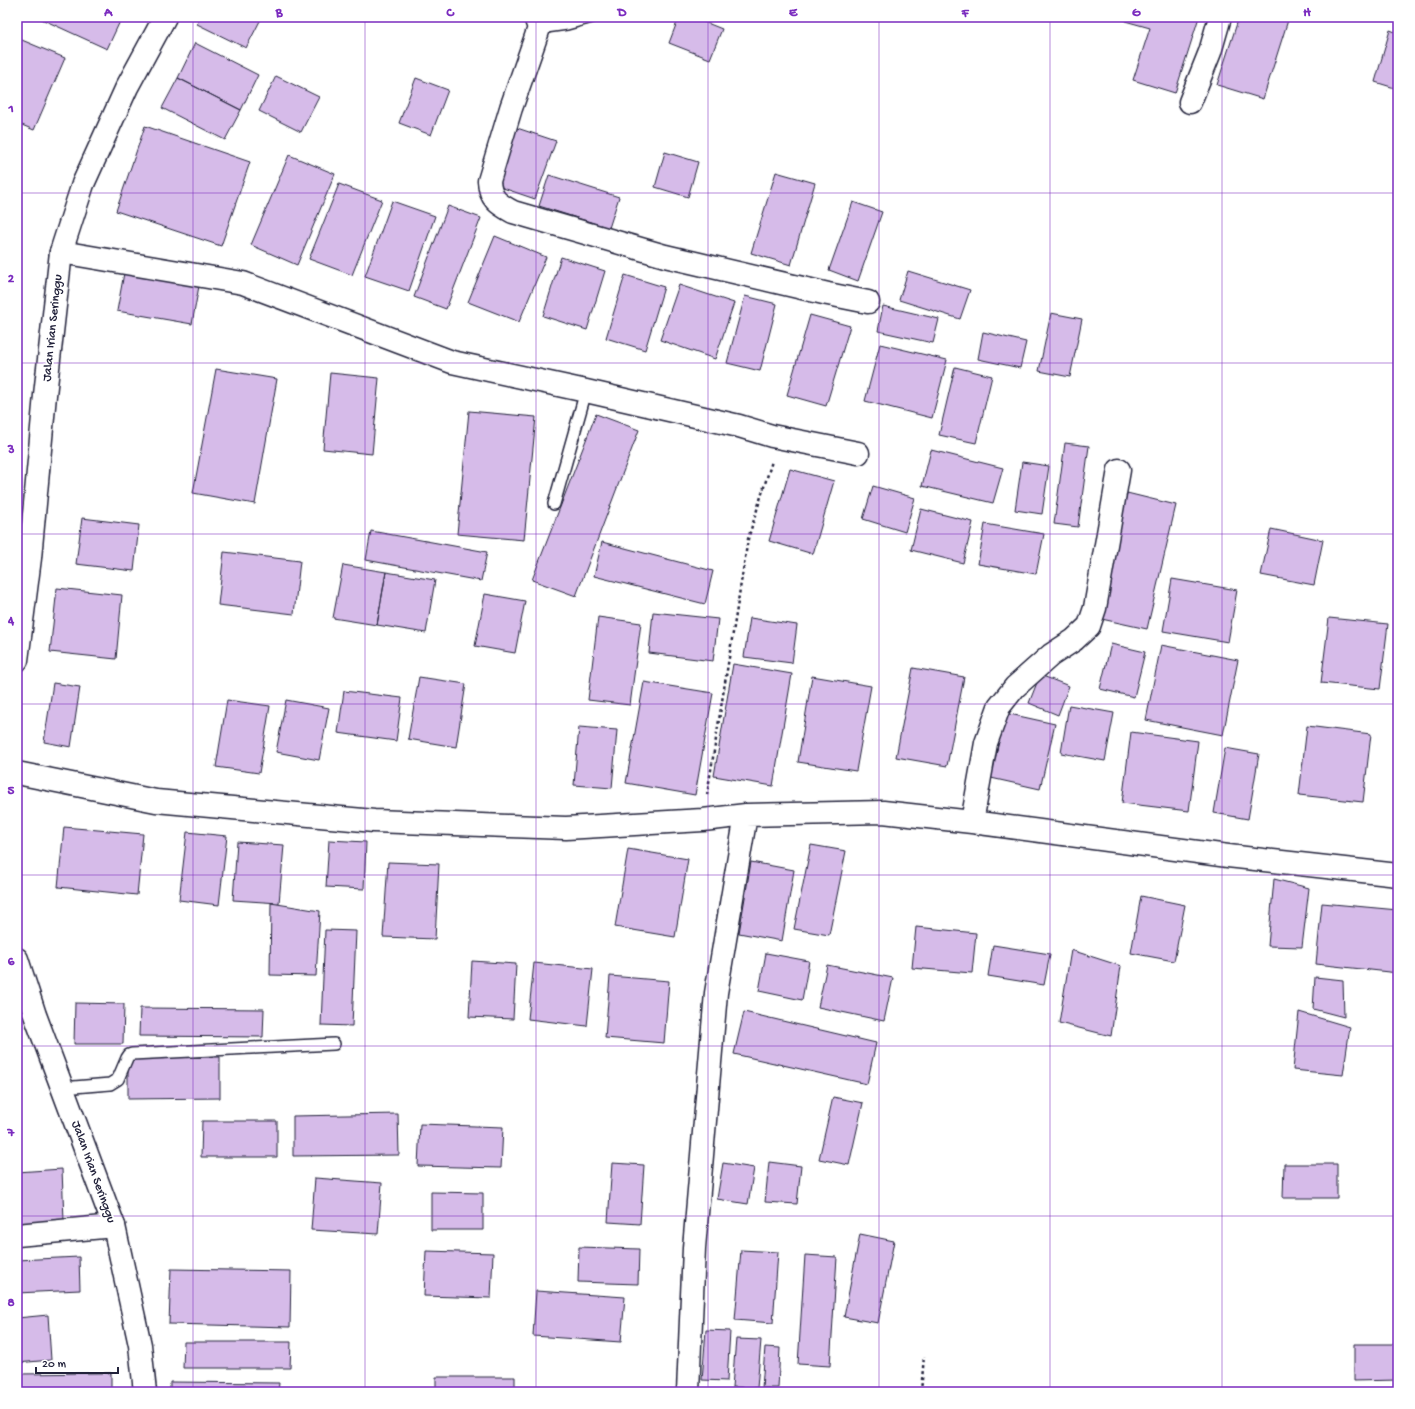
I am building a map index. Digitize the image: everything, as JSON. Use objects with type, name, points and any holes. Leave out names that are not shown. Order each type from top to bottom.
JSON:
[{"type":"street","name":"Jalan Irian Seringgu","points":[[17,660],[30,558],[45,395],[61,252],[83,184],[127,87],[164,17]]},
{"type":"street","points":[[1190,102],[1210,52],[1220,17]]},
{"type":"street","points":[[537,22],[490,181],[490,190],[493,198],[502,206],[513,212],[665,256],[868,302]]},
{"type":"street","points":[[61,252],[243,283],[452,362],[586,391],[739,426],[780,437],[858,453]]},
{"type":"street","points":[[972,822],[986,743],[999,707],[1015,687],[1051,655],[1074,640],[1089,626],[1095,608],[1119,470]]},
{"type":"street","points":[[17,773],[156,801],[374,821],[566,828],[703,820],[746,815],[883,812],[972,822],[1228,856],[1398,875]]},
{"type":"street","points":[[688,1392],[694,1248],[716,993],[746,815]]},
{"type":"street","name":"Jalan Irian Seringgu","points":[[17,959],[35,1015],[114,1226],[140,1345],[145,1392]]},
{"type":"street","points":[[17,1235],[114,1226]]},
{"type":"lane","points":[[537,22],[567,24],[592,17]]},
{"type":"lane","points":[[554,504],[586,391]]},
{"type":"lane","points":[[62,1088],[110,1084],[118,1079],[127,1058],[132,1054],[334,1044]]},
{"type":"path","points":[[703,820],[748,539],[780,437]]},
{"type":"path","points":[[920,1392],[924,1356]]},
{"type":"building","points":[[37,17],[122,17],[107,49]]},
{"type":"building","points":[[200,17],[262,17],[246,48],[197,24]]},
{"type":"building","points":[[679,17],[692,17],[722,29],[710,59],[669,43]]},
{"type":"building","points":[[1126,17],[1199,17],[1175,93],[1133,80],[1150,28],[1125,21]]},
{"type":"building","points":[[1239,17],[1289,17],[1263,99],[1217,85]]},
{"type":"building","points":[[1390,30],[1398,33],[1398,89],[1375,82]]},
{"type":"building","points":[[17,38],[65,58],[34,130],[17,123]]},
{"type":"building","points":[[195,43],[258,75],[241,110],[178,78]]},
{"type":"building","points":[[276,76],[319,97],[301,132],[259,111]]},
{"type":"building","points":[[178,78],[241,110],[225,140],[162,108]]},
{"type":"building","points":[[416,78],[448,90],[431,135],[399,123]]},
{"type":"building","points":[[145,126],[250,162],[221,246],[116,211]]},
{"type":"building","points":[[517,128],[556,141],[535,199],[497,186]]},
{"type":"building","points":[[665,152],[698,162],[688,197],[655,187]]},
{"type":"building","points":[[289,155],[335,174],[297,265],[251,245]]},
{"type":"building","points":[[776,172],[815,183],[791,265],[751,253]]},
{"type":"building","points":[[549,175],[619,197],[609,228],[539,206]]},
{"type":"building","points":[[339,184],[382,200],[352,275],[309,259]]},
{"type":"building","points":[[392,201],[435,216],[409,291],[365,276]]},
{"type":"building","points":[[853,202],[882,212],[858,281],[829,270]]},
{"type":"building","points":[[448,206],[481,218],[446,309],[414,297]]},
{"type":"building","points":[[495,236],[546,257],[519,322],[468,302]]},
{"type":"building","points":[[561,257],[605,271],[587,330],[543,316]]},
{"type":"building","points":[[908,271],[970,290],[960,319],[899,300]]},
{"type":"building","points":[[124,273],[199,286],[192,324],[117,311]]},
{"type":"building","points":[[625,275],[664,287],[645,350],[606,338]]},
{"type":"building","points":[[679,285],[734,303],[715,359],[660,340]]},
{"type":"building","points":[[745,296],[777,304],[760,371],[727,363]]},
{"type":"building","points":[[883,306],[939,319],[933,343],[878,331]]},
{"type":"building","points":[[1051,313],[1082,319],[1070,377],[1039,371]]},
{"type":"building","points":[[810,315],[850,326],[826,406],[787,395]]},
{"type":"building","points":[[983,332],[1026,342],[1020,368],[978,359]]},
{"type":"building","points":[[880,344],[947,360],[932,418],[865,401]]},
{"type":"building","points":[[955,367],[992,376],[976,443],[939,435]]},
{"type":"building","points":[[216,369],[277,379],[255,504],[193,493]]},
{"type":"building","points":[[330,373],[379,378],[372,454],[323,449]]},
{"type":"building","points":[[469,411],[536,417],[524,540],[457,534]]},
{"type":"building","points":[[596,414],[639,430],[576,596],[532,580]]},
{"type":"building","points":[[1065,443],[1089,446],[1078,527],[1054,524]]},
{"type":"building","points":[[931,450],[1003,468],[993,503],[922,486]]},
{"type":"building","points":[[1022,462],[1049,466],[1042,514],[1015,510]]},
{"type":"building","points":[[790,469],[834,481],[813,554],[769,541]]},
{"type":"building","points":[[873,486],[915,498],[905,532],[863,519]]},
{"type":"building","points":[[1127,493],[1176,505],[1147,629],[1097,618]]},
{"type":"building","points":[[921,509],[973,522],[963,563],[911,550]]},
{"type":"building","points":[[82,518],[139,525],[134,571],[76,564]]},
{"type":"building","points":[[985,524],[1044,534],[1036,574],[978,564]]},
{"type":"building","points":[[1271,529],[1323,540],[1314,585],[1261,575]]},
{"type":"building","points":[[371,531],[487,552],[481,581],[366,560]]},
{"type":"building","points":[[602,542],[713,571],[705,604],[594,576]]},
{"type":"building","points":[[224,552],[300,561],[294,614],[218,605]]},
{"type":"building","points":[[343,565],[386,572],[377,625],[333,618]]},
{"type":"building","points":[[386,572],[435,580],[426,633],[377,625]]},
{"type":"building","points":[[1172,579],[1237,590],[1228,642],[1163,631]]},
{"type":"building","points":[[57,588],[122,595],[116,659],[50,652]]},
{"type":"building","points":[[485,594],[525,601],[515,653],[475,646]]},
{"type":"building","points":[[653,612],[718,619],[713,661],[649,653]]},
{"type":"building","points":[[598,617],[641,623],[630,705],[588,700]]},
{"type":"building","points":[[750,618],[797,625],[792,663],[744,657]]},
{"type":"building","points":[[1329,618],[1388,624],[1380,689],[1321,683]]},
{"type":"building","points":[[1111,644],[1145,652],[1134,697],[1100,689]]},
{"type":"building","points":[[1161,645],[1238,660],[1223,735],[1146,720]]},
{"type":"building","points":[[733,664],[792,674],[773,786],[714,776]]},
{"type":"building","points":[[913,668],[964,677],[947,766],[896,757]]},
{"type":"building","points":[[1040,675],[1069,686],[1058,715],[1029,703]]},
{"type":"building","points":[[812,676],[871,686],[856,771],[798,762]]},
{"type":"building","points":[[419,677],[466,684],[456,747],[408,739]]},
{"type":"building","points":[[644,682],[713,693],[695,795],[626,783]]},
{"type":"building","points":[[53,683],[80,687],[71,747],[44,742]]},
{"type":"building","points":[[344,691],[402,698],[396,741],[338,733]]},
{"type":"building","points":[[227,700],[270,706],[259,773],[216,767]]},
{"type":"building","points":[[286,700],[329,708],[319,760],[276,752]]},
{"type":"building","points":[[1069,705],[1114,713],[1105,761],[1061,753]]},
{"type":"building","points":[[1005,713],[1055,724],[1040,789],[991,778]]},
{"type":"building","points":[[1307,726],[1371,734],[1363,802],[1299,795]]},
{"type":"building","points":[[579,727],[617,730],[612,788],[574,785]]},
{"type":"building","points":[[1131,732],[1198,741],[1189,811],[1122,803]]},
{"type":"building","points":[[1225,748],[1259,754],[1248,819],[1214,813]]},
{"type":"building","points":[[64,827],[143,834],[137,895],[58,887]]},
{"type":"building","points":[[187,832],[227,836],[219,905],[179,900]]},
{"type":"building","points":[[329,840],[366,842],[364,889],[326,887]]},
{"type":"building","points":[[237,842],[284,845],[279,903],[233,900]]},
{"type":"building","points":[[811,845],[846,851],[829,935],[794,929]]},
{"type":"building","points":[[628,849],[688,859],[675,937],[615,927]]},
{"type":"building","points":[[388,862],[439,864],[435,939],[383,937]]},
{"type":"building","points":[[751,862],[794,870],[782,941],[739,933]]},
{"type":"building","points":[[1274,879],[1309,888],[1302,947],[1268,946]]},
{"type":"building","points":[[1141,896],[1185,905],[1174,961],[1131,953]]},
{"type":"building","points":[[271,903],[320,911],[316,976],[270,975]]},
{"type":"building","points":[[1322,903],[1398,910],[1398,973],[1316,964]]},
{"type":"building","points":[[916,927],[976,933],[972,973],[912,968]]},
{"type":"building","points":[[325,930],[356,931],[352,1026],[321,1025]]},
{"type":"building","points":[[993,945],[1050,954],[1044,985],[988,976]]},
{"type":"building","points":[[1071,950],[1121,966],[1111,1036],[1059,1023]]},
{"type":"building","points":[[766,953],[809,961],[802,1000],[759,991]]},
{"type":"building","points":[[472,961],[516,964],[513,1019],[469,1017]]},
{"type":"building","points":[[534,963],[593,969],[587,1026],[528,1019]]},
{"type":"building","points":[[827,965],[893,978],[884,1021],[818,1007]]},
{"type":"building","points":[[610,976],[669,981],[664,1043],[605,1038]]},
{"type":"building","points":[[1315,977],[1343,980],[1344,1017],[1313,1009]]},
{"type":"building","points":[[75,1003],[124,1004],[123,1044],[74,1044]]},
{"type":"building","points":[[140,1008],[264,1009],[263,1037],[139,1036]]},
{"type":"building","points":[[744,1012],[876,1043],[867,1084],[734,1054]]},
{"type":"building","points":[[1299,1012],[1350,1027],[1343,1075],[1293,1070]]},
{"type":"building","points":[[220,1057],[220,1098],[128,1099],[128,1058]]},
{"type":"building","points":[[833,1097],[863,1103],[849,1165],[819,1159]]},
{"type":"building","points":[[398,1114],[399,1155],[293,1156],[293,1116]]},
{"type":"building","points":[[202,1121],[277,1121],[277,1157],[201,1157]]},
{"type":"building","points":[[420,1124],[503,1127],[501,1168],[418,1166]]},
{"type":"building","points":[[769,1162],[801,1166],[797,1204],[765,1202]]},
{"type":"building","points":[[612,1163],[644,1165],[640,1224],[608,1222]]},
{"type":"building","points":[[723,1163],[754,1168],[748,1204],[717,1199]]},
{"type":"building","points":[[1284,1164],[1337,1164],[1337,1198],[1283,1198]]},
{"type":"building","points":[[62,1169],[64,1221],[17,1224],[17,1172]]},
{"type":"building","points":[[315,1178],[382,1183],[378,1234],[311,1230]]},
{"type":"building","points":[[431,1192],[483,1193],[483,1230],[431,1230]]},
{"type":"building","points":[[860,1234],[894,1241],[878,1323],[844,1317]]},
{"type":"building","points":[[579,1247],[639,1249],[638,1284],[578,1282]]},
{"type":"building","points":[[741,1250],[778,1252],[773,1323],[735,1320]]},
{"type":"building","points":[[426,1251],[493,1253],[491,1298],[424,1296]]},
{"type":"building","points":[[805,1255],[837,1257],[830,1366],[798,1364]]},
{"type":"building","points":[[79,1257],[80,1290],[17,1293],[17,1260]]},
{"type":"building","points":[[171,1269],[291,1271],[290,1327],[169,1324]]},
{"type":"building","points":[[536,1291],[625,1297],[621,1342],[533,1336]]},
{"type":"building","points":[[48,1315],[51,1360],[17,1363],[17,1318]]},
{"type":"building","points":[[706,1330],[730,1331],[727,1381],[702,1380]]},
{"type":"building","points":[[736,1339],[761,1340],[757,1388],[732,1387]]},
{"type":"building","points":[[184,1342],[291,1342],[290,1368],[183,1368]]},
{"type":"building","points":[[1354,1344],[1398,1344],[1398,1380],[1354,1381]]},
{"type":"building","points":[[765,1347],[780,1348],[778,1388],[762,1388]]},
{"type":"building","points":[[111,1373],[111,1392],[17,1392],[17,1374]]},
{"type":"building","points":[[436,1377],[515,1377],[515,1392],[436,1392]]},
{"type":"building","points":[[170,1382],[279,1383],[278,1392],[170,1392]]},
{"type":"building","points":[[526,1389],[577,1390],[576,1392],[526,1392]]}]
